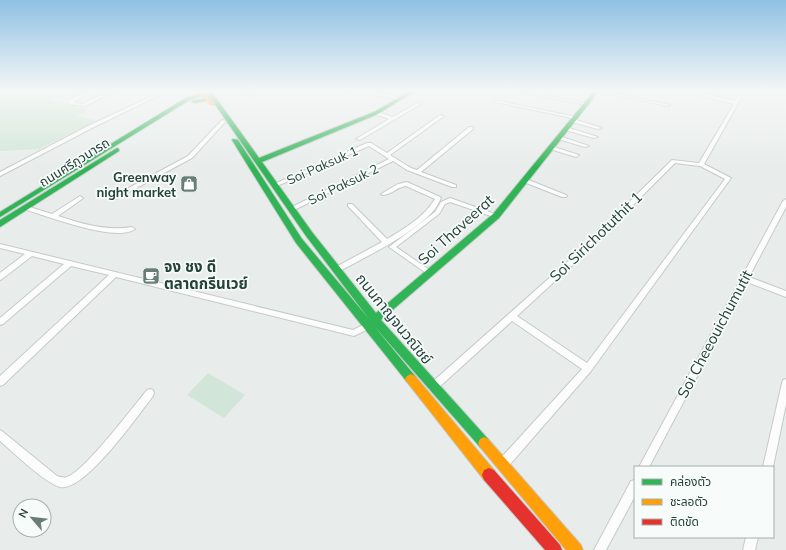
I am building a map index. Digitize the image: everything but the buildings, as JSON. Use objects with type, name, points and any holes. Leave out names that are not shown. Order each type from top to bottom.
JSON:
[{"type":"main road","name":"ถนนศรีภูวนารถ","points":[[0,215],[164,117]]},
{"type":"main road","name":"ถนนศรีภูวนารถ","points":[[0,224],[166,117]]},
{"type":"main road","name":"ถนนกาญจนวณิชย์","points":[[221,117],[299,241],[503,464],[576,550]]},
{"type":"main road","name":"ถนนกาญจนวณิชย์","points":[[224,117],[258,161],[372,322],[469,452],[555,550]]},
{"type":"main road","points":[[258,161],[367,117]]},
{"type":"main road","name":"Soi Thaveerat","points":[[372,322],[496,216],[578,117]]},
{"type":"main road","points":[[43,188],[52,191]]},
{"type":"street","points":[[0,174],[114,117]]},
{"type":"street","points":[[386,117],[393,119]]},
{"type":"street","points":[[358,139],[397,117]]},
{"type":"street","points":[[441,117],[387,155],[418,172],[454,186]]},
{"type":"street","points":[[561,117],[600,128]]},
{"type":"street","points":[[503,464],[588,368],[728,180],[727,177],[701,165],[728,117]]},
{"type":"street","points":[[114,198],[190,157],[224,121]]},
{"type":"street","points":[[418,172],[471,128]]},
{"type":"street","points":[[567,129],[596,137]]},
{"type":"street","points":[[560,138],[586,146]]},
{"type":"street","name":"Soi Paksuk 1","points":[[275,185],[369,144],[387,155]]},
{"type":"street","points":[[552,148],[576,155]]},
{"type":"street","name":"Soi Paksuk 2","points":[[292,209],[393,159]]},
{"type":"street","name":"Soi Sirichotuthit 1","points":[[433,387],[576,258],[674,161],[701,165]]},
{"type":"street","points":[[526,181],[564,196]]},
{"type":"street","points":[[336,270],[416,223],[431,210],[438,198],[407,184],[400,185],[384,194]]},
{"type":"street","points":[[54,216],[80,198]]},
{"type":"street","points":[[429,274],[392,247],[437,213],[443,203],[450,200],[496,216]]},
{"type":"street","name":"Soi Cheeouichumutit","points":[[645,466],[786,201]]},
{"type":"street","points":[[350,205],[385,241]]},
{"type":"street","points":[[26,208],[103,231],[118,232],[132,229]]},
{"type":"street","points":[[0,246],[354,333],[372,322]]},
{"type":"street","points":[[0,278],[30,254]]},
{"type":"street","points":[[0,322],[69,264]]},
{"type":"street","points":[[0,382],[114,274]]},
{"type":"street","points":[[744,278],[786,294]]},
{"type":"street","points":[[512,316],[588,368]]},
{"type":"street","points":[[768,466],[786,383]]},
{"type":"street","points":[[0,435],[54,480],[62,483],[68,482],[84,472],[150,393]]},
{"type":"street","points":[[600,550],[634,486]]},
{"type":"street","points":[[749,550],[752,538]]},
{"type":"green space","points":[[0,117],[80,117],[97,121],[39,149],[0,151]]},
{"type":"green space","points":[[208,373],[245,395],[224,418],[187,395]]},
{"type":"traffic: fast","points":[[0,215],[159,117]]},
{"type":"traffic: fast","points":[[227,117],[309,234],[375,320],[484,443]]},
{"type":"traffic: fast","points":[[258,161],[367,117]]},
{"type":"traffic: fast","points":[[370,324],[496,216],[576,117]]},
{"type":"traffic: fast","points":[[235,140],[299,241],[411,379]]},
{"type":"traffic: fast","points":[[0,224],[117,150]]},
{"type":"traffic: slow","points":[[411,379],[489,475]]},
{"type":"traffic: slow","points":[[484,443],[576,550]]},
{"type":"traffic: jam","points":[[489,475],[555,550]]},
{"type":"place","name":"Greenway night market","points":[[189,184]]},
{"type":"place","name":"จง ชง ดี ตลาดกรีนเวย์","points":[[151,276]]}]
